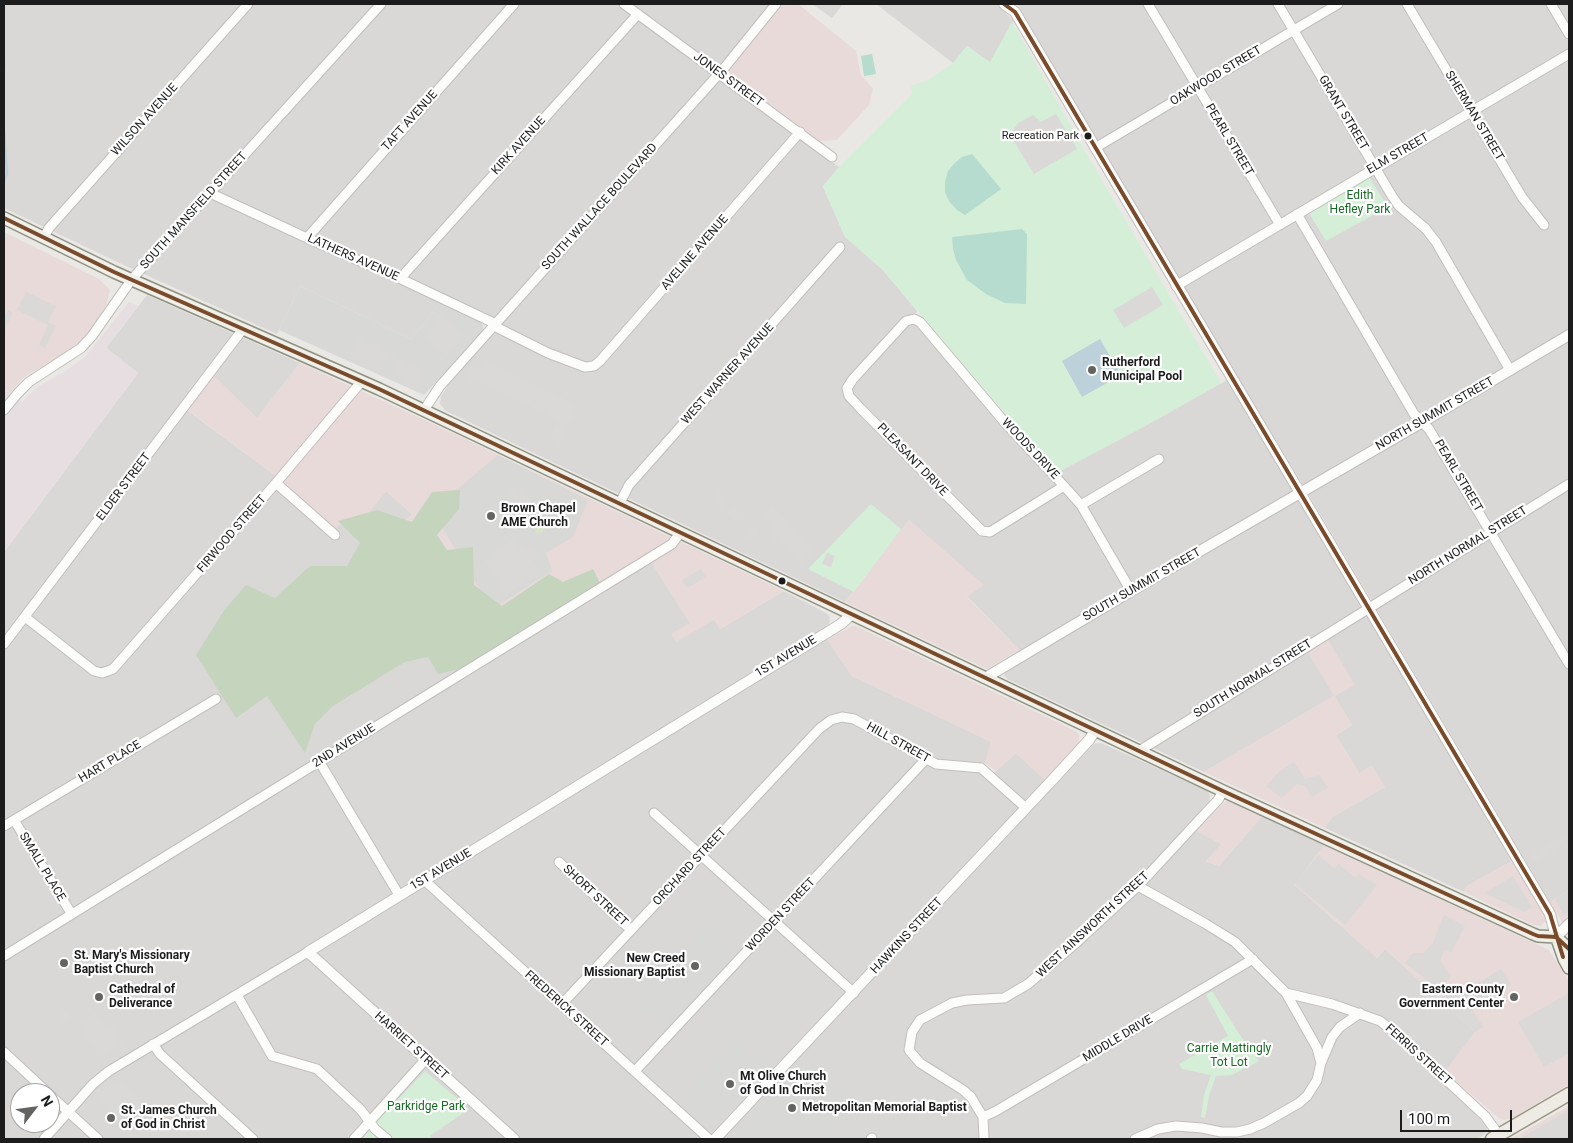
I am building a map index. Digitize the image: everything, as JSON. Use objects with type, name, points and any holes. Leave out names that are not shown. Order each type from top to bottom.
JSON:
[{"type":"main road","points":[[4,218],[132,279],[424,410],[1223,791],[1533,934],[1556,937],[1569,949]]},
{"type":"main road","points":[[1556,937],[1569,968]]},
{"type":"main road","points":[[1497,1138],[1569,1094]]},
{"type":"street","name":"WILSON AVENUE","points":[[44,237],[49,228],[248,4]]},
{"type":"street","name":"SOUTH MANSFIELD STREET","points":[[4,410],[18,392],[29,382],[81,348],[92,336],[132,279],[381,4]]},
{"type":"street","name":"TAFT AVENUE","points":[[306,238],[514,4]]},
{"type":"street","name":"JONES STREET","points":[[624,4],[832,157]]},
{"type":"street","name":"SOUTH WALLACE BOULEVARD","points":[[424,410],[440,386],[719,73],[776,4]]},
{"type":"street","points":[[1004,4],[1012,8],[1550,914],[1556,937]]},
{"type":"street","name":"PEARL STREET","points":[[1148,4],[1280,224]]},
{"type":"street","name":"GRANT STREET","points":[[1278,4],[1399,206],[1426,229],[1436,242],[1510,370]]},
{"type":"street","name":"OAKWOOD STREET","points":[[1095,148],[1338,4]]},
{"type":"street","name":"SHERMAN STREET","points":[[1407,4],[1522,197],[1544,225]]},
{"type":"street","points":[[1551,4],[1569,34]]},
{"type":"street","name":"KIRK AVENUE","points":[[401,279],[638,14]]},
{"type":"street","name":"ELM STREET","points":[[1176,286],[1569,54]]},
{"type":"street","name":"AVELINE AVENUE","points":[[584,367],[594,366],[600,361],[800,132]]},
{"type":"street","name":"LATHERS AVENUE","points":[[210,194],[401,279],[548,353],[584,367]]},
{"type":"street","name":"PEARL STREET","points":[[1297,214],[1414,414],[1429,429],[1569,664]]},
{"type":"street","name":"WEST WARNER AVENUE","points":[[620,503],[629,485],[840,247]]},
{"type":"street","name":"WOODS DRIVE","points":[[914,319],[920,322],[1007,425],[1081,505],[1131,591]]},
{"type":"street","name":"PLEASANT DRIVE","points":[[914,319],[906,321],[853,379],[847,388],[849,396],[982,531],[990,532],[1064,486]]},
{"type":"street","name":"ELDER STREET","points":[[4,644],[243,329]]},
{"type":"street","name":"NORTH SUMMIT STREET","points":[[1300,492],[1569,335]]},
{"type":"street","name":"FIRWOOD STREET","points":[[25,617],[94,671],[102,673],[113,669],[276,483],[362,381]]},
{"type":"street","points":[[1081,505],[1159,459]]},
{"type":"street","points":[[276,483],[335,535]]},
{"type":"street","name":"NORTH NORMAL STREET","points":[[1368,608],[1569,484]]},
{"type":"street","name":"SOUTH SUMMIT STREET","points":[[985,678],[1300,492]]},
{"type":"street","name":"2ND AVENUE","points":[[4,956],[672,544],[680,533]]},
{"type":"street","name":"SOUTH NORMAL STREET","points":[[1139,751],[1368,608]]},
{"type":"street","name":"1ST AVENUE","points":[[44,1139],[93,1084],[109,1071],[308,952],[841,624],[851,615]]},
{"type":"street","name":"HART PLACE","points":[[4,826],[216,698]]},
{"type":"street","name":"HILL STREET","points":[[819,729],[831,720],[842,717],[854,719],[936,764],[982,768],[1026,808]]},
{"type":"street","name":"ORCHARD STREET","points":[[561,1005],[819,729]]},
{"type":"street","name":"HAWKINS STREET","points":[[715,1139],[854,993],[1089,740],[1095,731]]},
{"type":"street","name":"WORDEN STREET","points":[[635,1071],[926,759]]},
{"type":"street","points":[[320,761],[399,895]]},
{"type":"street","name":"WEST AINSWORTH STREET","points":[[982,1117],[971,1097],[920,1062],[909,1050],[912,1032],[920,1020],[952,1003],[967,1000],[1004,998],[1028,984],[1078,942],[1138,886],[1218,800],[1223,791]]},
{"type":"street","points":[[654,813],[854,993]]},
{"type":"street","name":"SMALL PLACE","points":[[14,820],[71,914]]},
{"type":"street","name":"SHORT STREET","points":[[559,862],[630,930]]},
{"type":"street","name":"FREDERICK STREET","points":[[424,880],[709,1139]]},
{"type":"street","points":[[1138,886],[1235,942],[1253,959],[1286,993],[1317,1048],[1322,1063]]},
{"type":"street","points":[[1556,937],[1569,924]]},
{"type":"street","name":"HARRIET STREET","points":[[308,952],[514,1139]]},
{"type":"street","name":"MIDDLE DRIVE","points":[[982,1117],[996,1111],[1253,959]]},
{"type":"street","name":"FERRIS STREET","points":[[1286,993],[1332,1004],[1380,1021],[1399,1036],[1485,1116],[1497,1138]]},
{"type":"street","points":[[237,995],[272,1056],[317,1069],[361,1110],[387,1139]]},
{"type":"street","points":[[1135,1139],[1158,1129],[1176,1126],[1221,1132],[1237,1132],[1250,1129],[1299,1103],[1307,1096],[1317,1080],[1332,1037],[1350,1019],[1360,1013]]},
{"type":"street","points":[[153,1044],[160,1054],[253,1139]]},
{"type":"street","points":[[4,1052],[37,1083]]},
{"type":"street","points":[[354,1139],[426,1059]]},
{"type":"street","points":[[60,1104],[98,1139]]},
{"type":"street","points":[[982,1117],[984,1139]]},
{"type":"shaded area","points":[[4,4],[770,4],[712,75],[725,82],[839,167],[823,187],[845,237],[882,269],[917,311],[912,324],[919,325],[1050,478],[1227,380],[1512,861],[1467,886],[1464,892],[1325,828],[1332,817],[1385,787],[1359,773],[1336,735],[1352,725],[1334,696],[1204,772],[1007,679],[1004,675],[1005,671],[1027,658],[967,596],[983,585],[909,520],[845,602],[446,411],[440,404],[441,396],[452,380],[502,323],[447,296],[411,339],[300,286],[277,334],[128,267],[4,208]]},
{"type":"shaded area","points":[[783,4],[798,4],[856,51],[861,75],[873,89],[869,105],[837,140],[820,141],[730,74],[729,70]]},
{"type":"shaded area","points":[[812,4],[843,4],[832,18]]},
{"type":"shaded area","points":[[876,4],[996,4],[1014,21],[990,63],[967,46],[953,63]]},
{"type":"shaded area","points":[[1017,4],[1569,4],[1569,890],[1550,902],[1196,308]]},
{"type":"shaded area","points":[[1056,114],[1077,149],[1034,174],[1010,135],[1018,123],[1033,115],[1041,122]]},
{"type":"shaded area","points":[[4,232],[99,279],[110,290],[106,306],[87,336],[65,353],[23,378],[10,393],[4,388]]},
{"type":"shaded area","points":[[300,286],[411,339],[441,303],[482,322],[484,331],[424,395],[279,330]]},
{"type":"shaded area","points":[[1152,287],[1163,305],[1124,328],[1113,310]]},
{"type":"shaded area","points":[[26,292],[56,306],[48,322],[56,326],[45,348],[39,345],[48,325],[17,310]]},
{"type":"shaded area","points":[[147,295],[300,363],[257,418],[206,369],[180,405],[276,476],[272,482],[331,534],[340,523],[352,533],[386,491],[413,515],[385,533],[647,555],[690,623],[714,619],[720,629],[784,591],[828,614],[830,618],[829,624],[821,630],[852,676],[992,742],[985,763],[980,771],[988,778],[1016,753],[1053,787],[1094,744],[1101,743],[1208,791],[1209,801],[1187,826],[1222,844],[1206,861],[1219,866],[1262,816],[1324,845],[1295,885],[1377,958],[1385,949],[1475,1032],[1440,1079],[1485,1124],[1487,1127],[1486,1133],[1477,1139],[4,1139],[4,552],[138,373],[106,348]]},
{"type":"shaded area","points":[[129,302],[138,306],[106,348],[138,373],[4,552],[4,388],[22,402],[37,387],[67,370],[86,356]]},
{"type":"shaded area","points":[[8,310],[13,313],[4,331],[4,318]]},
{"type":"shaded area","points":[[437,312],[463,333],[446,356],[424,338],[436,324],[431,320]]},
{"type":"shaded area","points":[[358,339],[426,372],[418,389],[391,376],[396,365],[385,360],[380,372],[349,358]]},
{"type":"shaded area","points":[[486,361],[578,405],[560,445],[550,438],[559,420],[468,377],[474,366],[482,370]]},
{"type":"shaded area","points":[[300,363],[440,427],[784,591],[720,629],[714,620],[676,642],[671,634],[690,623],[647,555],[463,668],[385,533],[413,515],[386,491],[352,534],[340,523],[334,530],[283,481],[186,409],[212,374],[257,418]]},
{"type":"shaded area","points":[[498,455],[588,500],[573,537],[546,553],[552,571],[492,609],[432,511]]},
{"type":"shaded area","points":[[513,487],[536,503],[528,513],[506,497]]},
{"type":"shaded area","points":[[719,492],[728,500],[720,508],[711,499]]},
{"type":"shaded area","points":[[734,505],[744,516],[737,523],[726,513]]},
{"type":"shaded area","points":[[772,506],[818,549],[801,564],[770,535],[770,522],[763,516]]},
{"type":"shaded area","points":[[909,520],[984,585],[967,597],[1019,650],[987,669],[845,602]]},
{"type":"shaded area","points":[[757,526],[758,536],[743,538],[747,528]]},
{"type":"shaded area","points":[[514,539],[520,548],[524,546],[527,551],[534,547],[540,557],[534,561],[541,573],[506,596],[486,563],[487,557]]},
{"type":"shaded area","points":[[827,553],[835,556],[831,567],[822,564]]},
{"type":"shaded area","points":[[701,569],[706,577],[687,588],[682,580]]},
{"type":"shaded area","points":[[853,626],[1076,731],[1079,735],[1079,743],[1045,780],[1016,753],[996,771],[985,763],[991,742],[852,676],[827,639]]},
{"type":"shaded area","points":[[1327,638],[1355,685],[1335,696],[1352,725],[1336,735],[1359,773],[1372,765],[1385,787],[1332,817],[1325,828],[1204,772],[1334,696],[1307,651]]},
{"type":"shaded area","points":[[1294,762],[1305,779],[1320,775],[1328,788],[1312,797],[1305,786],[1297,784],[1282,798],[1266,786],[1280,771]]},
{"type":"shaded area","points":[[1227,800],[1262,816],[1219,866],[1206,861],[1221,844],[1196,831]]},
{"type":"shaded area","points":[[1569,833],[1569,854],[1563,845],[1534,863],[1529,856]]},
{"type":"shaded area","points":[[1324,845],[1549,950],[1569,982],[1569,1084],[1512,1118],[1504,1120],[1499,1118],[1445,1072],[1475,1032],[1385,949],[1377,958],[1295,885]]},
{"type":"shaded area","points":[[1318,855],[1334,868],[1338,864],[1356,878],[1359,874],[1377,885],[1345,925],[1295,884]]},
{"type":"shaded area","points":[[1512,861],[1545,916],[1545,922],[1541,926],[1533,925],[1464,892],[1467,886]]},
{"type":"shaded area","points":[[1513,876],[1532,907],[1524,912],[1485,893]]},
{"type":"shaded area","points":[[1569,890],[1569,934],[1550,902]]},
{"type":"shaded area","points":[[1569,890],[1569,912],[1564,915],[1555,899]]},
{"type":"shaded area","points":[[1444,915],[1465,926],[1452,952],[1444,951],[1440,961],[1451,976],[1438,989],[1405,963],[1413,953],[1423,953],[1433,943]]},
{"type":"shaded area","points":[[705,926],[733,951],[662,1026],[634,1000]]},
{"type":"shaded area","points":[[1501,969],[1511,985],[1472,1009],[1483,1027],[1475,1032],[1439,999],[1458,987],[1462,993]]},
{"type":"shaded area","points":[[1569,993],[1569,1053],[1544,1067],[1518,1022]]},
{"type":"shaded area","points":[[67,1010],[72,1018],[63,1023],[58,1015]]},
{"type":"shaded area","points":[[97,1012],[106,1027],[112,1024],[124,1043],[100,1059],[78,1024]]},
{"type":"shaded area","points":[[734,1037],[766,1066],[711,1125],[680,1099]]},
{"type":"shaded area","points":[[807,1061],[854,1102],[821,1139],[733,1139]]},
{"type":"shaded area","points":[[121,1081],[149,1108],[136,1122],[132,1119],[130,1122],[117,1110],[115,1113],[98,1097],[102,1091],[115,1082],[118,1084]]},
{"type":"shaded area","points":[[1569,1106],[1569,1139],[1509,1139],[1514,1137]]},
{"type":"shaded area","points":[[1569,1110],[1569,1139],[1519,1139]]},
{"type":"green space","name":"Recreation Park","points":[[1012,22],[1083,148],[1221,383],[1060,471],[1015,425],[882,269],[845,237],[823,186],[839,167],[912,94],[911,86],[928,80],[953,63],[967,46],[990,62]]},
{"type":"green space","points":[[872,54],[876,74],[864,76],[861,56]]},
{"type":"green space","points":[[972,154],[1001,189],[965,215],[957,210],[949,201],[945,192],[945,182],[948,171],[954,164],[962,157]]},
{"type":"green space","name":"Edith Hefley Park","points":[[1369,177],[1388,207],[1326,241],[1309,213]]},
{"type":"green space","points":[[1022,229],[1027,234],[1026,304],[1005,303],[986,294],[967,280],[956,260],[952,237]]},
{"type":"green space","points":[[460,490],[459,509],[437,535],[447,550],[473,547],[474,585],[502,606],[549,574],[563,582],[593,569],[600,583],[463,668],[438,674],[428,657],[405,662],[333,706],[315,724],[305,753],[267,696],[236,718],[196,655],[225,609],[246,585],[275,598],[310,566],[347,566],[360,543],[338,521],[377,510],[412,522],[432,492]]},
{"type":"green space","points":[[871,504],[901,529],[854,592],[808,569]]},
{"type":"green space","points":[[548,517],[553,523],[537,534],[533,527]]},
{"type":"green space","name":"Carrie Mattingly Tot Lot","points":[[1212,991],[1259,1061],[1232,1075],[1216,1076],[1209,1096],[1205,1118],[1201,1117],[1204,1095],[1211,1075],[1182,1069],[1179,1064],[1228,1036],[1206,995]]},
{"type":"green space","name":"Parkridge Park","points":[[425,1071],[469,1109],[430,1136],[433,1139],[360,1139]]},
{"type":"water","name":"Rutherford Municipal Pool","points":[[1100,339],[1121,375],[1082,397],[1062,361]]},
{"type":"waterway","points":[[4,130],[7,174],[4,181]]},
{"type":"transit line","points":[[1004,4],[1015,12],[1550,914],[1563,957]]},
{"type":"transit line","points":[[4,218],[114,272],[379,389],[1223,791],[1533,934],[1556,937],[1569,949]]},
{"type":"place","name":"Recreation Park","points":[[1088,136]]},
{"type":"place","name":"Rutherford Municipal Pool","points":[[1092,370]]},
{"type":"place","name":"Brown Chapel AME Church","points":[[491,516]]},
{"type":"place","name":"St. Mary's Missionary Baptist Church","points":[[64,963]]},
{"type":"place","name":"New Creed Missionary Baptist","points":[[695,966]]},
{"type":"place","name":"Cathedral of Deliverance","points":[[99,997]]},
{"type":"place","name":"Eastern County Government Center","points":[[1514,997]]},
{"type":"place","name":"Mt Olive Church of God In Christ","points":[[730,1084]]},
{"type":"place","name":"Metropolitan Memorial Baptist","points":[[792,1108]]},
{"type":"place","name":"St. James Church of God in Christ","points":[[111,1118]]}]
